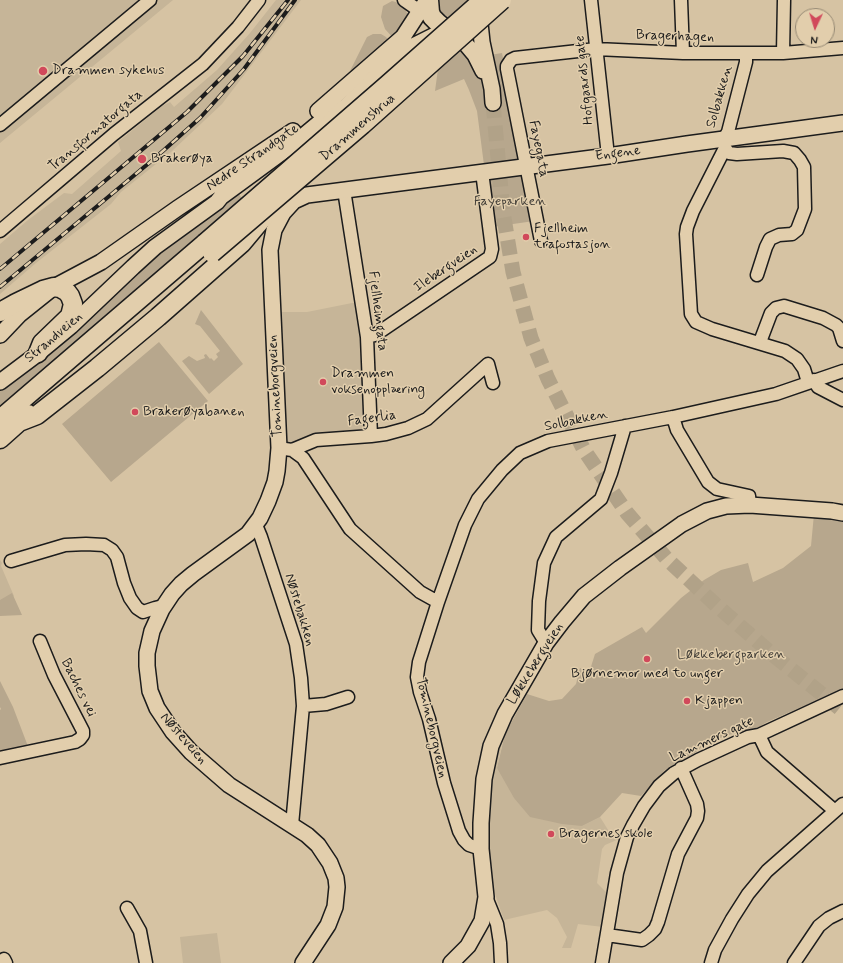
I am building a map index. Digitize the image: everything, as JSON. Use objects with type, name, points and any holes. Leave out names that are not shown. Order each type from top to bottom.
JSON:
[{"type":"highway","name":"Drammensbrua","points":[[209,248],[362,125],[502,0]]},
{"type":"highway","points":[[427,7],[439,24],[451,29],[469,26],[476,19],[481,5]]},
{"type":"highway","name":"Drammensbrua","points":[[209,248],[366,104],[481,5]]},
{"type":"highway","points":[[19,422],[37,415],[97,368],[242,243],[257,228],[292,183],[319,139],[333,120],[372,84],[374,80]]},
{"type":"highway","points":[[0,419],[209,248]]},
{"type":"highway","points":[[0,439],[209,248]]},
{"type":"highway","points":[[0,312],[32,294],[54,287],[64,290],[70,296],[73,304],[70,316],[42,343],[38,353]]},
{"type":"main road","points":[[451,29],[472,50],[480,65],[493,103],[492,89],[484,51],[481,5]]},
{"type":"main road","name":"Nedre Strandgate","points":[[54,287],[97,265],[311,118],[400,40],[427,7]]},
{"type":"main road","name":"Nedre Strandgate","points":[[106,292],[155,247],[296,142],[374,80],[413,46],[429,36],[451,29]]},
{"type":"main road","name":"Engene","points":[[394,183],[608,156],[724,144],[843,123]]},
{"type":"main road","name":"Tomineborgveien","points":[[286,449],[270,266],[270,250],[277,223],[288,206],[294,201],[307,195],[394,183]]},
{"type":"main road","points":[[106,292],[110,279],[133,254],[178,218],[178,208],[184,210],[193,208],[214,197],[221,197]]},
{"type":"main road","points":[[0,335],[20,315],[54,287]]},
{"type":"main road","name":"Strandveien","points":[[0,382],[71,326],[106,292]]},
{"type":"main road","name":"Nøsteveien","points":[[286,449],[266,507],[256,525],[240,540],[181,584],[162,609],[152,631],[148,648],[147,666],[150,691],[161,715],[173,732],[191,752],[229,785],[307,835],[324,852],[330,863],[335,874],[337,887],[335,907],[331,919],[303,963]]},
{"type":"main road","name":"Løkkebergveien","points":[[451,963],[468,946],[482,921],[486,897],[481,849],[481,822],[483,794],[491,746],[505,714],[546,643],[584,596],[620,568],[675,529],[699,515],[715,508],[750,505],[843,513]]},
{"type":"street","points":[[0,125],[150,0]]},
{"type":"street","name":"Transformatorgata","points":[[0,231],[114,134],[203,64],[238,27],[259,0]]},
{"type":"street","points":[[404,0],[427,7]]},
{"type":"street","name":"Hofgaards gate","points":[[591,0],[608,156]]},
{"type":"street","points":[[681,0],[683,53]]},
{"type":"street","points":[[783,54],[784,0]]},
{"type":"street","name":"Bragerhagen","points":[[509,63],[515,58],[596,49],[683,53],[783,54],[843,48]]},
{"type":"street","name":"Solbakken","points":[[438,602],[465,525],[478,499],[502,470],[520,453],[548,441],[673,417],[776,394],[811,381],[797,359],[785,351],[760,342],[712,329],[696,322],[691,314],[686,234],[687,227],[724,144],[746,62],[746,54]]},
{"type":"street","name":"Fayegata","points":[[509,63],[507,69],[540,241]]},
{"type":"street","name":"Solbakken","points":[[724,144],[729,153],[737,154],[783,151],[794,153],[804,167],[805,209],[797,230],[792,234],[779,235],[770,240],[766,246],[756,275]]},
{"type":"street","name":"Ilebergveien","points":[[367,337],[375,335],[490,257],[492,249],[482,172]]},
{"type":"street","name":"Fjellheimgata","points":[[344,190],[367,337],[371,436]]},
{"type":"street","points":[[760,342],[771,313],[776,308],[784,306],[823,318],[836,325],[839,328],[843,341]]},
{"type":"street","name":"Fagerlia","points":[[286,449],[316,440],[371,436],[386,434],[408,428],[427,419],[488,364],[493,383]]},
{"type":"street","points":[[811,381],[843,371]]},
{"type":"street","points":[[811,381],[818,387],[843,400]]},
{"type":"street","points":[[673,417],[677,430],[708,482],[717,489],[749,496],[750,505]]},
{"type":"street","points":[[546,643],[538,630],[539,600],[544,563],[556,538],[601,499],[611,473],[625,426]]},
{"type":"street","name":"Tomineborgveien","points":[[286,449],[303,458],[350,530],[420,592],[438,602],[419,662],[418,677],[420,692],[429,719],[444,782],[459,831],[469,845],[481,849]]},
{"type":"street","name":"Nøstebakken","points":[[256,525],[296,644],[301,678],[303,706],[292,825]]},
{"type":"street","points":[[11,561],[65,545],[104,545],[112,550],[117,557],[124,583],[130,598],[137,608],[143,612],[159,607],[162,609]]},
{"type":"street","name":"Baches vei","points":[[0,758],[75,742],[80,739],[82,735],[83,731],[54,675],[40,641]]},
{"type":"street","name":"Lammers gate","points":[[602,963],[617,873],[627,837],[632,825],[651,795],[659,786],[681,768],[748,737],[759,735],[843,696]]},
{"type":"street","points":[[303,706],[326,704],[348,697]]},
{"type":"street","points":[[711,963],[715,950],[732,919],[748,894],[767,870],[839,807],[767,752],[759,735]]},
{"type":"street","points":[[607,936],[642,940],[655,929],[678,854],[697,818],[697,804],[681,768]]},
{"type":"street","points":[[486,897],[497,924],[501,963]]},
{"type":"street","points":[[127,908],[140,931],[146,963]]},
{"type":"street","points":[[794,963],[819,926],[829,918],[843,911]]},
{"type":"shaded area","name":"Drammen sykehus","points":[[0,0],[173,0],[0,143]]},
{"type":"shaded area","points":[[276,0],[301,0],[222,104],[171,152],[121,192],[111,204],[36,263],[0,294],[0,244],[28,220],[64,193],[72,194],[121,151],[118,142],[162,106],[170,102],[174,107],[217,70],[250,33]]},
{"type":"shaded area","name":"Drammen voksenopplæring","points":[[357,302],[362,338],[366,430],[290,444],[286,441],[277,312],[307,312]]},
{"type":"shaded area","points":[[0,560],[2,563],[1,566],[14,596],[0,609]]},
{"type":"shaded area","name":"Bragernes skole","points":[[506,723],[497,768],[582,826],[600,817],[610,833],[620,836],[619,839],[605,845],[602,849],[597,883],[608,894],[603,927],[578,924],[571,948],[562,948],[567,937],[557,918],[547,910],[504,920],[493,888],[487,827],[491,774],[499,737]]},
{"type":"shaded area","points":[[217,933],[221,963],[183,963],[180,937]]},
{"type":"green space","points":[[437,0],[472,0],[449,21],[440,14],[437,9]]},
{"type":"green space","points":[[392,1],[399,3],[405,8],[408,16],[394,39],[385,29],[381,17],[383,6]]},
{"type":"green space","points":[[373,34],[381,34],[390,42],[347,77],[367,37]]},
{"type":"green space","name":"Fayeparken","points":[[463,47],[478,69],[484,85],[490,55],[502,53],[534,221],[492,227],[477,111],[469,90],[464,79],[435,91],[438,69]]},
{"type":"green space","points":[[239,194],[242,199],[0,408],[0,387],[179,235]]},
{"type":"green space","points":[[201,310],[243,364],[209,394],[182,361],[189,356],[197,361],[205,358],[204,355],[206,354],[214,361],[218,357],[216,354],[220,351],[200,326],[195,324]]},
{"type":"green space","name":"Brakerøyabanen","points":[[159,342],[208,401],[111,482],[62,424]]},
{"type":"green space","name":"Løkkebergparken","points":[[814,514],[843,519],[843,689],[767,722],[759,727],[725,736],[702,747],[665,770],[641,796],[622,793],[600,817],[582,826],[562,824],[530,817],[514,798],[497,768],[505,734],[527,694],[549,701],[562,699],[576,684],[580,668],[589,673],[595,654],[642,627],[646,633],[681,598],[704,580],[721,570],[748,563],[753,582],[783,568],[811,546]]},
{"type":"green space","points":[[12,593],[22,615],[0,616],[0,600]]},
{"type":"green space","points":[[0,681],[13,707],[29,749],[0,756],[1,709]]},
{"type":"tunnel","points":[[493,103],[503,212],[513,272],[531,338],[548,379],[584,450],[627,513],[667,559],[716,605],[772,654],[843,711]]},
{"type":"railway","points":[[0,269],[187,112],[243,56],[288,0]]},
{"type":"railway","points":[[0,287],[155,158],[200,118],[244,69],[295,0]]},
{"type":"place","name":"Drammen sykehus","points":[[43,71]]},
{"type":"place","name":"Brakerøya","points":[[142,159]]},
{"type":"place","name":"Fjellheim trafostasjon","points":[[526,237]]},
{"type":"place","name":"Drammen voksenopplæring","points":[[323,382]]},
{"type":"place","name":"Brakerøyabanen","points":[[135,412]]},
{"type":"place","name":"Bjørnemor med to unger","points":[[647,659]]},
{"type":"place","name":"Kjappen","points":[[687,701]]},
{"type":"place","name":"Bragernes skole","points":[[551,834]]}]
